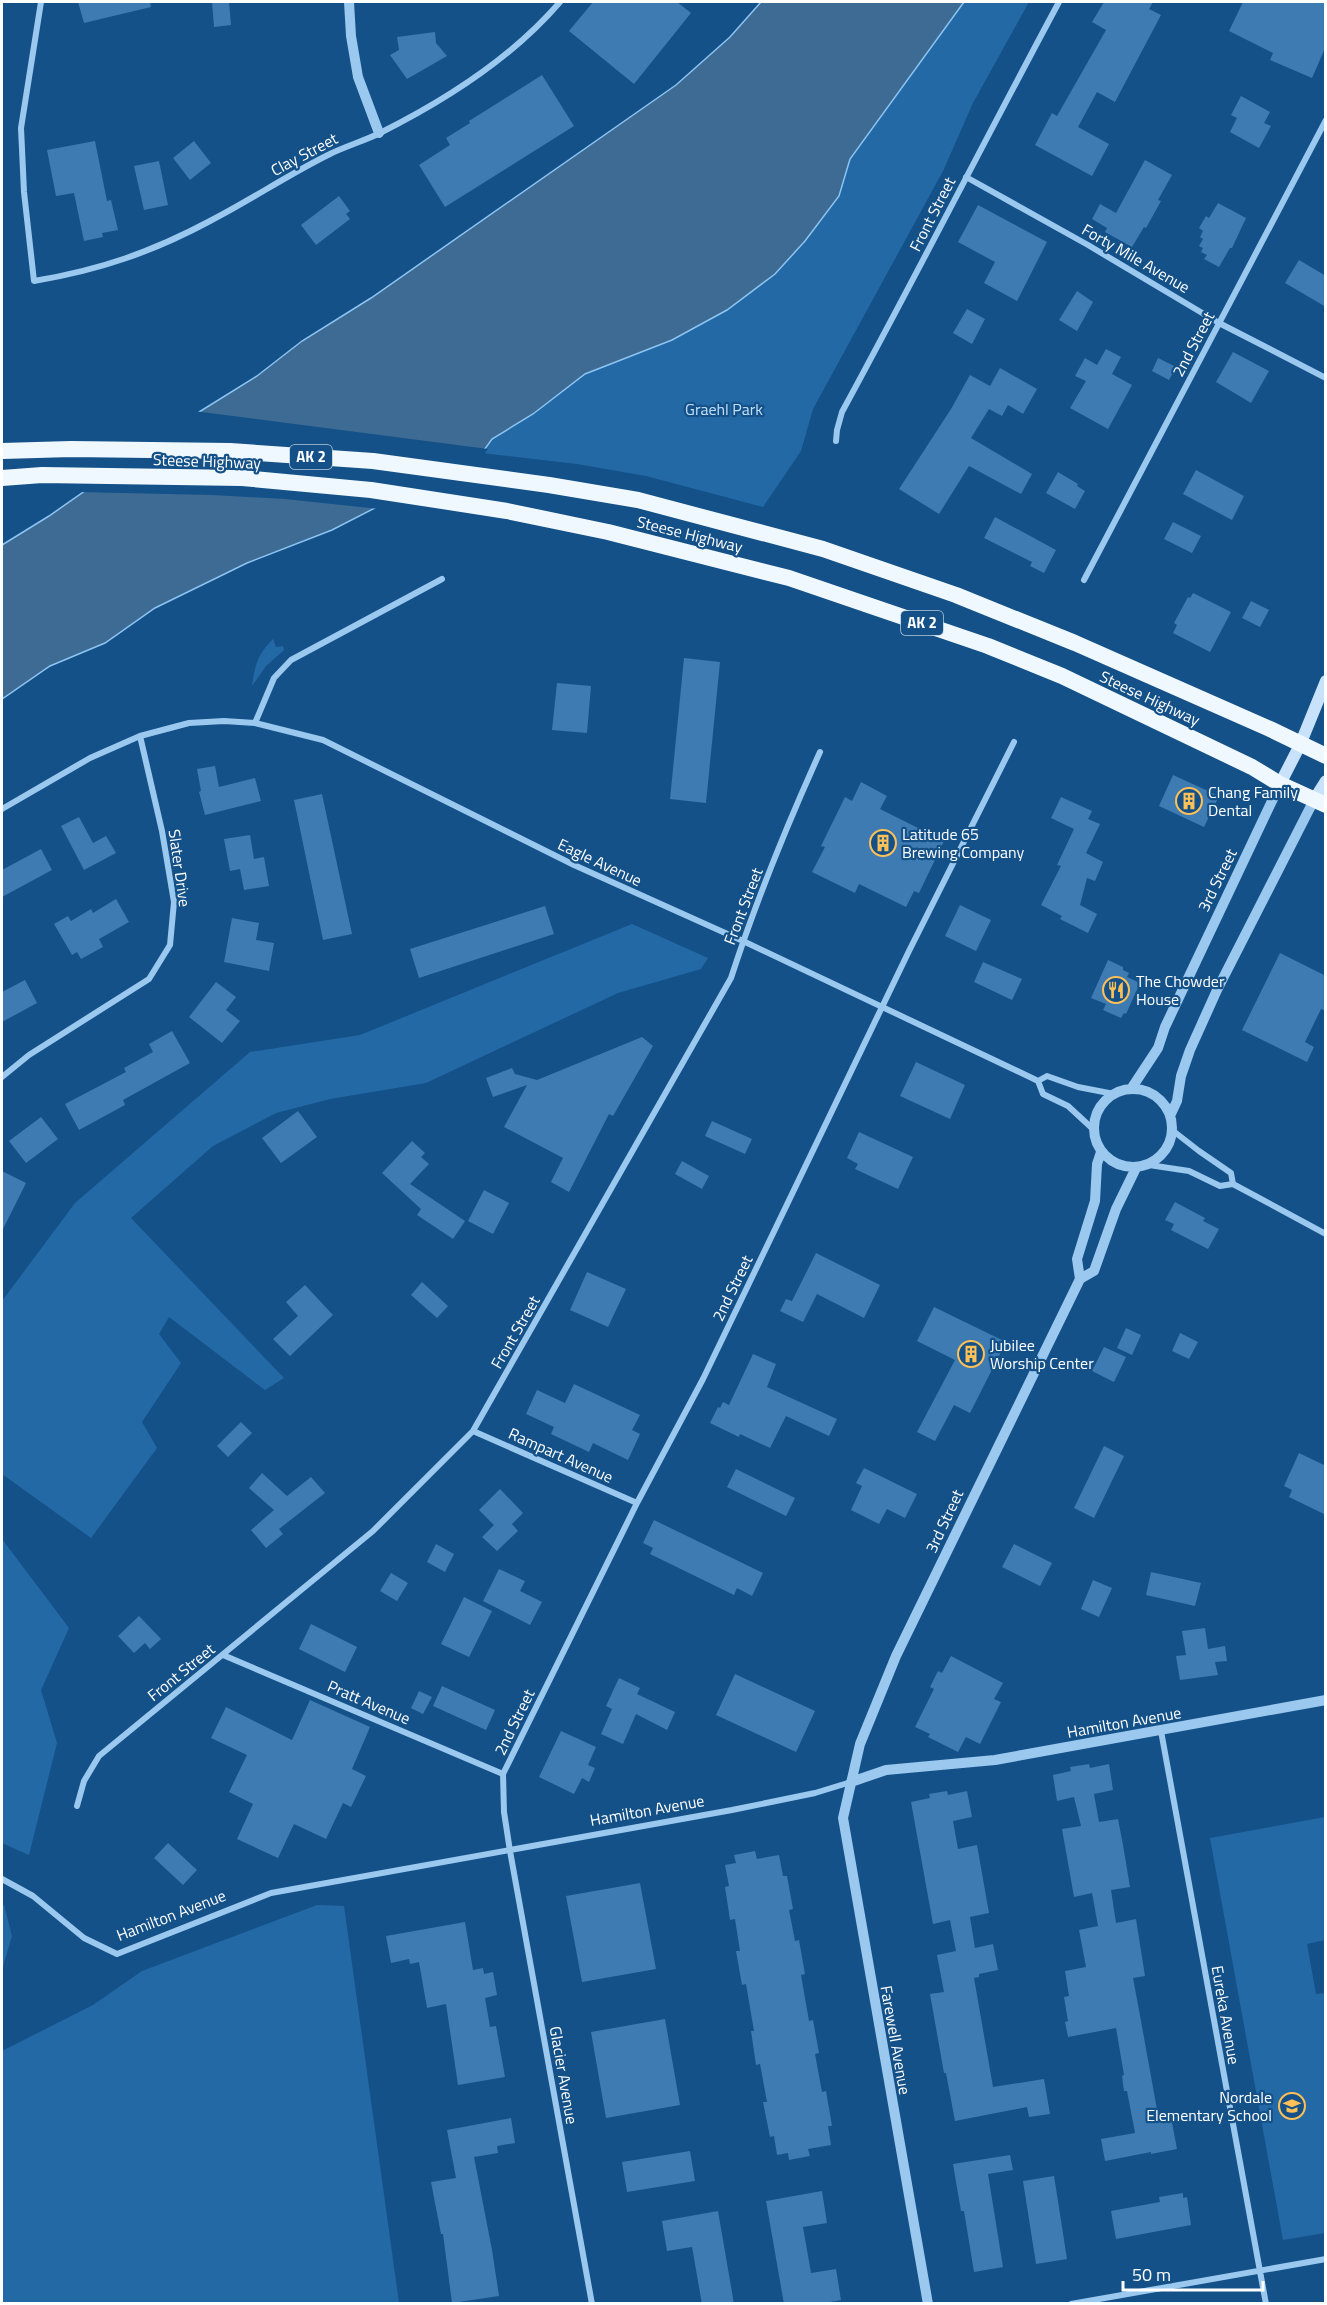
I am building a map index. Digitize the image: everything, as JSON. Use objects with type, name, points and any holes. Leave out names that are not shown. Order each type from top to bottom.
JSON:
[{"type":"highway","name":"Steese Highway","points":[[2,451],[71,449],[230,451],[373,461],[549,485],[638,501],[823,549],[956,595],[1075,643],[1326,756]]},
{"type":"highway","name":"Steese Highway","points":[[2,478],[42,476],[242,478],[371,490],[507,511],[608,532],[789,578],[977,642],[1062,676],[1320,802]]},
{"type":"main road","name":"3rd Street","points":[[1281,784],[1326,681]]},
{"type":"main road","points":[[1320,802],[1326,781]]},
{"type":"street","name":"Clay Street","points":[[40,2],[21,128],[24,192],[34,281],[110,265],[148,250],[210,222],[330,154],[379,133],[447,96],[494,64],[560,2]]},
{"type":"street","points":[[349,2],[351,36],[358,77],[379,133]]},
{"type":"street","name":"Front Street","points":[[836,441],[842,412],[907,294],[1059,2]]},
{"type":"street","name":"2nd Street","points":[[1084,580],[1326,120]]},
{"type":"street","name":"Forty Mile Avenue","points":[[966,177],[1088,245],[1219,323],[1326,378]]},
{"type":"street","points":[[255,723],[274,678],[291,660],[441,579]]},
{"type":"street","name":"Eagle Avenue","points":[[140,736],[189,723],[224,721],[255,723],[323,740],[573,865],[743,941],[1038,1081],[1043,1094],[1068,1106],[1094,1130]]},
{"type":"street","points":[[2,809],[90,758],[140,736]]},
{"type":"street","name":"Slater Drive","points":[[2,1077],[29,1055],[149,979],[170,945],[174,902],[162,831],[140,736]]},
{"type":"street","name":"2nd Street","points":[[510,1851],[504,1812],[503,1774],[637,1503],[703,1379],[909,951],[1014,742]]},
{"type":"street","name":"Front Street","points":[[77,1806],[84,1780],[99,1756],[373,1531],[473,1431],[731,978],[743,941],[820,752]]},
{"type":"street","name":"3rd Street","points":[[1131,1089],[1158,1048],[1165,1027],[1281,784]]},
{"type":"street","points":[[1170,1116],[1177,1101],[1181,1076],[1190,1050],[1217,990],[1320,802]]},
{"type":"street","name":"Eagle Avenue","points":[[1038,1081],[1047,1076],[1078,1087],[1114,1094]]},
{"type":"street","points":[[1149,1165],[1166,1150],[1172,1130],[1170,1116],[1159,1099],[1141,1090],[1131,1089],[1114,1094],[1099,1109],[1094,1130],[1101,1152],[1117,1164],[1136,1168],[1149,1165],[1189,1171],[1220,1186],[1233,1184],[1326,1234]]},
{"type":"street","points":[[1172,1130],[1231,1173],[1233,1184]]},
{"type":"street","name":"3rd Street","points":[[1080,1279],[1077,1259],[1095,1201],[1097,1164],[1101,1152]]},
{"type":"street","name":"3rd Street","points":[[852,1782],[860,1744],[896,1656],[1080,1279],[1094,1270],[1116,1209],[1136,1168]]},
{"type":"street","name":"Rampart Avenue","points":[[473,1431],[637,1503]]},
{"type":"street","name":"Pratt Avenue","points":[[223,1655],[503,1774]]},
{"type":"street","name":"Hamilton Avenue","points":[[2,1879],[33,1896],[84,1938],[117,1954],[271,1893],[510,1851],[815,1793],[886,1770],[995,1760],[1326,1700]]},
{"type":"street","name":"Eureka Avenue","points":[[1161,1731],[1266,2304]]},
{"type":"street","name":"Farewell Avenue","points":[[852,1782],[843,1818],[928,2304]]},
{"type":"street","name":"Glacier Avenue","points":[[510,1851],[592,2304]]},
{"type":"street","points":[[1071,2304],[1326,2259]]},
{"type":"green space","name":"Graehl Park","points":[[964,2],[1029,2],[973,103],[943,171],[813,409],[801,451],[763,507],[646,476],[577,464],[482,453],[492,439],[533,414],[585,374],[672,340],[839,196],[850,159]]},
{"type":"green space","points":[[273,639],[276,647],[283,646],[284,650],[266,666],[252,686],[258,661],[263,650]]},
{"type":"green space","points":[[632,924],[708,958],[701,969],[618,993],[426,1083],[330,1099],[276,1113],[213,1146],[131,1218],[284,1378],[265,1390],[169,1317],[159,1334],[181,1363],[142,1422],[157,1448],[91,1538],[2,1474],[2,1301],[75,1203],[250,1052],[360,1035]]},
{"type":"green space","points":[[2,1539],[69,1628],[41,1690],[57,1743],[29,1855],[2,1843]]},
{"type":"green space","name":"Nordale Elementary School","points":[[1325,1817],[1325,1940],[1307,1944],[1316,1994],[1325,1993],[1325,2233],[1283,2240],[1210,1838]]},
{"type":"green space","points":[[2,1905],[4,1905],[12,1936],[2,1970]]},
{"type":"green space","points":[[317,1905],[344,1906],[399,2303],[2,2303],[2,2051],[93,2005],[142,1971]]},
{"type":"shaded area","points":[[761,2],[964,2],[850,159],[839,196],[805,241],[775,274],[727,310],[672,340],[585,374],[533,414],[492,439],[482,453],[332,530],[247,563],[155,608],[105,643],[50,666],[2,699],[2,545],[49,516],[191,417],[257,376],[302,341],[371,298],[676,85],[730,37]]},
{"type":"pier","points":[[194,411],[488,449],[483,456],[379,509],[285,499],[78,492]]},
{"type":"building","points":[[78,2],[150,2],[151,7],[84,23]]},
{"type":"building","points":[[212,2],[229,2],[231,25],[214,27]]},
{"type":"building","points":[[593,2],[677,2],[691,13],[634,84],[569,31]]},
{"type":"building","points":[[1104,2],[1153,2],[1149,9],[1161,15],[1115,102],[1097,92],[1078,127],[1109,144],[1092,176],[1035,145],[1052,113],[1057,116],[1106,30],[1092,22]]},
{"type":"building","points":[[1243,2],[1326,2],[1326,46],[1312,78],[1270,60],[1273,53],[1229,31]]},
{"type":"building","points":[[435,32],[436,43],[447,56],[407,79],[390,55],[399,50],[397,37]]},
{"type":"building","points":[[542,75],[574,126],[445,207],[419,165],[450,145],[446,138],[470,123],[469,121]]},
{"type":"building","points":[[1241,96],[1270,112],[1264,123],[1271,126],[1259,148],[1230,132],[1237,118],[1231,115]]},
{"type":"building","points":[[95,141],[107,201],[111,200],[118,230],[102,233],[103,237],[84,241],[74,193],[56,196],[47,150]]},
{"type":"building","points":[[194,141],[211,163],[190,180],[173,158]]},
{"type":"building","points":[[1145,160],[1172,175],[1146,228],[1144,227],[1132,247],[1105,232],[1107,228],[1092,219],[1100,204],[1116,213]]},
{"type":"building","points":[[159,161],[168,205],[144,210],[134,166]]},
{"type":"building","points":[[339,196],[350,211],[346,214],[350,219],[316,245],[301,225]]},
{"type":"building","points":[[1218,203],[1246,218],[1232,248],[1219,267],[1204,259],[1207,255],[1201,252],[1203,248],[1199,246],[1203,239],[1200,237],[1203,231],[1199,228],[1206,216],[1209,218]]},
{"type":"building","points":[[978,205],[1047,242],[1017,301],[984,283],[995,262],[958,242]]},
{"type":"building","points":[[1299,260],[1326,276],[1326,307],[1285,283]]},
{"type":"building","points":[[1077,291],[1093,302],[1077,331],[1059,320]]},
{"type":"building","points":[[967,309],[985,319],[972,344],[953,333]]},
{"type":"building","points":[[1106,349],[1121,357],[1112,374],[1132,385],[1108,429],[1070,408],[1086,381],[1075,376],[1085,358],[1097,365]]},
{"type":"building","points":[[1233,352],[1269,371],[1251,403],[1216,382]]},
{"type":"building","points":[[1158,358],[1176,367],[1169,380],[1152,371]]},
{"type":"building","points":[[1000,368],[1037,389],[1023,414],[1008,405],[1002,416],[989,409],[971,438],[1032,474],[1021,494],[969,466],[939,514],[899,489],[951,409],[970,375],[990,386]]},
{"type":"building","points":[[1196,470],[1244,496],[1232,520],[1183,494]]},
{"type":"building","points":[[1058,472],[1085,491],[1075,509],[1046,493]]},
{"type":"building","points":[[995,517],[1056,550],[1044,573],[1030,566],[1032,562],[984,538]]},
{"type":"building","points":[[1173,522],[1201,536],[1192,553],[1164,539]]},
{"type":"building","points":[[1193,593],[1231,612],[1210,652],[1173,633],[1177,625],[1174,623],[1188,597],[1190,598]]},
{"type":"building","points":[[1251,601],[1269,610],[1260,627],[1242,618]]},
{"type":"building","points":[[684,658],[720,662],[706,803],[670,799]]},
{"type":"building","points":[[557,683],[591,686],[587,733],[552,730]]},
{"type":"building","points":[[215,766],[219,787],[255,778],[261,801],[205,815],[199,792],[201,791],[197,769]]},
{"type":"building","name":"Chang Family Dental","points":[[1173,775],[1219,796],[1204,827],[1159,806]]},
{"type":"building","name":"Latitude 65 Brewing Company","points":[[861,782],[887,796],[880,809],[944,841],[919,893],[914,891],[906,907],[859,884],[855,893],[812,872],[825,847],[821,846],[845,797],[852,801]]},
{"type":"building","points":[[322,794],[352,934],[323,940],[294,800]]},
{"type":"building","points":[[1061,797],[1092,811],[1088,819],[1100,824],[1086,853],[1103,862],[1095,881],[1087,878],[1080,905],[1097,914],[1088,933],[1060,919],[1062,916],[1041,905],[1061,866],[1057,865],[1074,829],[1051,818]]},
{"type":"building","points":[[79,817],[93,843],[106,836],[116,853],[84,870],[61,826]]},
{"type":"building","points":[[250,835],[254,859],[264,857],[269,886],[244,890],[240,869],[230,871],[224,839]]},
{"type":"building","points":[[41,849],[52,870],[2,897],[2,870]]},
{"type":"building","points":[[116,899],[129,922],[99,939],[103,947],[81,959],[77,952],[72,955],[54,924],[68,916],[71,921],[91,909],[93,913]]},
{"type":"building","points":[[960,905],[991,920],[976,951],[945,936]]},
{"type":"building","points":[[545,906],[554,934],[419,978],[410,949]]},
{"type":"building","points":[[232,918],[259,923],[256,940],[274,943],[269,971],[224,962]]},
{"type":"building","points":[[1280,953],[1326,976],[1326,1011],[1321,1009],[1305,1042],[1314,1047],[1307,1062],[1242,1030]]},
{"type":"building","name":"The Chowder House","points":[[1108,960],[1123,967],[1123,970],[1129,973],[1127,977],[1140,983],[1126,1014],[1124,1013],[1121,1018],[1103,1010],[1106,1004],[1091,998]]},
{"type":"building","points":[[983,962],[1022,979],[1012,1000],[974,982]]},
{"type":"building","points":[[25,980],[37,1003],[2,1022],[2,992]]},
{"type":"building","points":[[216,982],[236,997],[226,1010],[240,1021],[222,1043],[189,1017]]},
{"type":"building","points":[[172,1031],[190,1063],[123,1100],[125,1105],[79,1130],[65,1104],[126,1072],[124,1068],[153,1052],[149,1044]]},
{"type":"building","points":[[642,1037],[653,1046],[613,1116],[609,1114],[569,1192],[551,1182],[563,1158],[504,1127],[527,1085],[493,1097],[486,1078],[512,1068],[515,1074],[537,1080]]},
{"type":"building","points":[[916,1062],[965,1085],[950,1119],[900,1096]]},
{"type":"building","points":[[298,1111],[317,1137],[281,1163],[262,1138]]},
{"type":"building","points":[[41,1117],[58,1139],[26,1163],[9,1141]]},
{"type":"building","points":[[712,1121],[752,1139],[745,1154],[705,1136]]},
{"type":"building","points":[[859,1132],[913,1157],[898,1189],[855,1169],[858,1164],[847,1158]]},
{"type":"building","points":[[412,1141],[425,1153],[421,1157],[429,1164],[410,1184],[465,1221],[453,1239],[417,1215],[421,1209],[382,1173]]},
{"type":"building","points":[[682,1161],[709,1176],[702,1189],[675,1174]]},
{"type":"building","points":[[2,1171],[26,1183],[2,1231]]},
{"type":"building","points":[[484,1190],[509,1203],[493,1234],[468,1221]]},
{"type":"building","points":[[1175,1202],[1205,1218],[1203,1221],[1219,1229],[1208,1249],[1171,1230],[1174,1224],[1165,1220]]},
{"type":"building","points":[[816,1253],[880,1285],[864,1318],[817,1294],[803,1322],[780,1311],[786,1299],[792,1301]]},
{"type":"building","points":[[587,1272],[626,1289],[608,1327],[570,1310]]},
{"type":"building","points":[[422,1282],[448,1306],[437,1318],[411,1295]]},
{"type":"building","points":[[305,1285],[333,1315],[290,1356],[273,1339],[298,1316],[286,1302]]},
{"type":"building","name":"Jubilee Worship Center","points":[[934,1307],[1006,1342],[970,1413],[954,1405],[935,1441],[917,1432],[955,1360],[917,1341]]},
{"type":"building","points":[[1126,1328],[1141,1335],[1132,1355],[1117,1348]]},
{"type":"building","points":[[1180,1333],[1198,1342],[1189,1359],[1172,1351]]},
{"type":"building","points":[[1104,1347],[1126,1357],[1114,1382],[1092,1371]]},
{"type":"building","points":[[753,1354],[776,1364],[767,1387],[837,1419],[829,1436],[786,1416],[770,1448],[710,1423],[723,1402],[729,1405]]},
{"type":"building","points":[[574,1384],[640,1415],[632,1430],[640,1434],[628,1460],[593,1443],[589,1452],[551,1434],[554,1427],[526,1414],[537,1390],[565,1403]]},
{"type":"building","points":[[241,1422],[252,1433],[228,1457],[217,1446]]},
{"type":"building","points":[[1104,1446],[1124,1456],[1094,1518],[1074,1508]]},
{"type":"building","points":[[1299,1453],[1326,1466],[1326,1515],[1289,1497],[1292,1490],[1284,1486]]},
{"type":"building","points":[[864,1468],[917,1494],[905,1518],[887,1509],[879,1524],[851,1510],[862,1486],[856,1483]]},
{"type":"building","points":[[736,1469],[795,1498],[786,1516],[727,1487]]},
{"type":"building","points":[[262,1473],[287,1496],[311,1477],[325,1493],[279,1529],[283,1534],[266,1548],[251,1530],[274,1510],[249,1488]]},
{"type":"building","points":[[500,1489],[523,1513],[512,1524],[518,1531],[497,1551],[482,1537],[494,1525],[479,1510]]},
{"type":"building","points":[[654,1520],[763,1573],[752,1596],[737,1588],[734,1595],[650,1554],[653,1548],[643,1543]]},
{"type":"building","points":[[436,1544],[454,1554],[445,1572],[427,1562]]},
{"type":"building","points":[[1014,1544],[1052,1563],[1040,1586],[1002,1567]]},
{"type":"building","points":[[499,1569],[525,1581],[520,1591],[542,1602],[530,1625],[483,1601]]},
{"type":"building","points":[[1151,1572],[1201,1583],[1195,1606],[1146,1595]]},
{"type":"building","points":[[391,1573],[408,1583],[397,1601],[380,1591]]},
{"type":"building","points":[[1093,1580],[1112,1588],[1099,1617],[1081,1609]]},
{"type":"building","points":[[464,1597],[492,1611],[469,1657],[441,1644]]},
{"type":"building","points":[[139,1616],[161,1639],[150,1649],[145,1643],[134,1653],[118,1636]]},
{"type":"building","points":[[311,1624],[357,1647],[345,1672],[299,1649]]},
{"type":"building","points":[[1205,1628],[1208,1649],[1225,1646],[1227,1661],[1215,1662],[1218,1675],[1180,1680],[1176,1656],[1186,1655],[1182,1631]]},
{"type":"building","points":[[951,1656],[1003,1683],[994,1699],[1001,1702],[980,1744],[966,1737],[958,1752],[928,1737],[930,1734],[915,1727],[934,1689],[930,1687],[938,1671],[942,1673]]},
{"type":"building","points":[[735,1674],[815,1711],[796,1752],[716,1715]]},
{"type":"building","points":[[619,1678],[640,1688],[637,1694],[675,1712],[667,1730],[636,1714],[623,1744],[601,1734],[612,1709],[606,1706]]},
{"type":"building","points":[[442,1686],[495,1710],[486,1730],[433,1706]]},
{"type":"building","points":[[419,1691],[432,1697],[423,1714],[411,1708]]},
{"type":"building","points":[[310,1700],[370,1727],[352,1769],[366,1776],[351,1807],[343,1803],[326,1839],[294,1824],[278,1858],[237,1839],[253,1804],[229,1792],[247,1755],[211,1738],[226,1707],[292,1740]]},
{"type":"building","points":[[561,1731],[596,1747],[588,1765],[595,1768],[589,1782],[582,1778],[574,1794],[539,1777]]},
{"type":"building","points":[[1089,1764],[1090,1768],[1109,1764],[1113,1790],[1094,1794],[1099,1822],[1118,1819],[1123,1845],[1130,1887],[1111,1890],[1116,1923],[1136,1919],[1145,1976],[1133,1978],[1158,2115],[1170,2112],[1177,2149],[1105,2161],[1101,2139],[1135,2133],[1127,2091],[1124,2091],[1122,2076],[1124,2075],[1116,2028],[1068,2037],[1064,1997],[1069,1996],[1065,1971],[1086,1967],[1079,1930],[1098,1926],[1092,1893],[1074,1897],[1062,1829],[1081,1826],[1074,1797],[1057,1801],[1053,1775],[1071,1771],[1070,1767]]},
{"type":"building","points":[[947,1791],[948,1795],[967,1791],[972,1817],[953,1821],[958,1849],[977,1845],[989,1913],[970,1917],[975,1948],[993,1944],[998,1970],[979,1974],[979,1977],[974,1978],[993,2087],[1044,2079],[1050,2114],[1029,2117],[1027,2107],[955,2121],[930,1994],[944,1992],[937,1955],[956,1951],[950,1920],[933,1924],[911,1802],[930,1798],[929,1794]]},
{"type":"building","points":[[168,1843],[197,1870],[183,1885],[154,1858]]},
{"type":"building","points":[[755,1851],[757,1859],[779,1855],[783,1876],[787,1876],[793,1909],[789,1910],[795,1941],[799,1940],[805,1974],[801,1975],[809,2021],[813,2020],[819,2053],[815,2054],[822,2092],[826,2091],[832,2126],[828,2126],[831,2145],[808,2149],[810,2156],[789,2160],[788,2153],[777,2155],[774,2136],[770,2137],[763,2102],[767,2102],[760,2064],[756,2065],[751,2031],[754,2031],[746,1984],[742,1985],[736,1951],[740,1951],[735,1919],[730,1920],[725,1887],[729,1886],[725,1865],[736,1863],[734,1855]]},
{"type":"building","points":[[640,1883],[656,1969],[582,1982],[566,1896]]},
{"type":"building","points":[[465,1922],[473,1970],[483,1968],[484,1974],[493,1972],[497,1995],[485,1998],[490,2027],[496,2026],[505,2077],[458,2085],[446,2004],[427,2008],[419,1962],[410,1964],[409,1959],[391,1963],[386,1936]]},
{"type":"building","points":[[665,2019],[680,2105],[606,2118],[591,2032]]},
{"type":"building","points":[[511,2118],[515,2143],[497,2146],[498,2153],[474,2157],[499,2296],[452,2303],[443,2234],[441,2234],[431,2182],[456,2178],[447,2130]]},
{"type":"building","points":[[690,2151],[695,2181],[627,2192],[622,2162]]},
{"type":"building","points":[[1010,2155],[1013,2170],[988,2174],[1003,2267],[974,2272],[964,2211],[961,2211],[953,2164]]},
{"type":"building","points":[[1054,2176],[1067,2259],[1036,2264],[1023,2181]]},
{"type":"building","points":[[822,2191],[827,2223],[803,2227],[811,2273],[836,2269],[841,2300],[820,2304],[784,2304],[766,2201]]},
{"type":"building","points":[[1183,2193],[1183,2198],[1187,2197],[1191,2225],[1116,2239],[1111,2211],[1160,2202],[1159,2197]]},
{"type":"building","points":[[718,2211],[734,2304],[702,2304],[692,2247],[667,2251],[662,2221]]},
{"type":"place","name":"Chang Family Dental","points":[[1189,801]]},
{"type":"place","name":"Latitude 65 Brewing Company","points":[[883,843]]},
{"type":"place","name":"The Chowder House","points":[[1116,990]]},
{"type":"place","name":"Jubilee Worship Center","points":[[971,1354]]},
{"type":"place","name":"Nordale Elementary School","points":[[1292,2106]]}]
